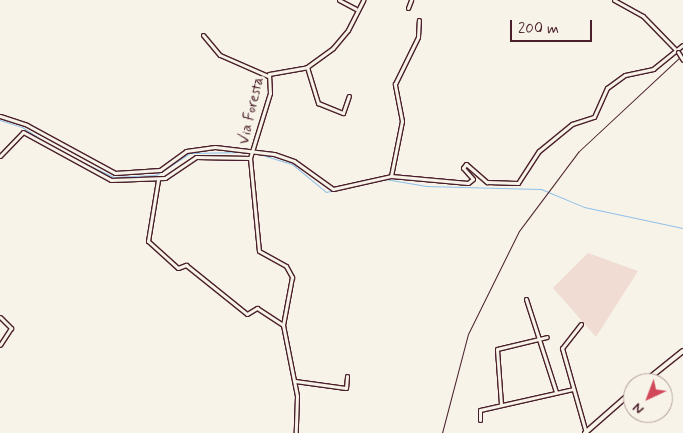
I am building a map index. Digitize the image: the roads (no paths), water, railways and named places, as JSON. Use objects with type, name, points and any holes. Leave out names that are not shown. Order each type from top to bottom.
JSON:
[{"type":"street","points":[[339,0],[356,9]]},
{"type":"street","name":"Via Foresta","points":[[283,325],[292,277],[286,266],[259,250],[251,157],[255,150],[270,93],[268,76],[307,67],[348,30],[356,9],[363,0]]},
{"type":"street","points":[[408,8],[411,0]]},
{"type":"street","points":[[614,0],[643,16],[678,52],[683,60]]},
{"type":"street","points":[[391,176],[402,121],[395,84],[418,37],[419,20]]},
{"type":"street","points":[[203,35],[220,55],[268,76]]},
{"type":"street","points":[[0,116],[26,125],[64,149],[119,174],[160,170],[186,151],[200,148],[255,150],[294,162],[330,189],[391,176],[468,183],[473,179],[463,168],[466,164],[488,182],[518,183],[546,145],[572,124],[594,117],[607,88],[625,75],[653,69],[674,48],[683,45]]},
{"type":"street","points":[[307,67],[318,103],[343,113],[349,96]]},
{"type":"street","points":[[0,156],[23,131],[26,125]]},
{"type":"street","points":[[23,131],[111,180],[158,180],[190,158],[251,157]]},
{"type":"street","points":[[158,180],[148,241],[178,268],[186,265],[246,314],[257,308],[283,325],[296,381],[296,433]]},
{"type":"street","points":[[526,299],[556,392]]},
{"type":"street","points":[[0,317],[11,328],[0,345]]},
{"type":"street","points":[[581,324],[562,346],[586,433],[623,400]]},
{"type":"street","points":[[501,404],[497,349],[547,337]]},
{"type":"street","points":[[655,373],[683,351]]},
{"type":"street","points":[[296,381],[346,388],[347,376]]},
{"type":"street","points":[[480,420],[480,410],[573,389]]},
{"type":"waterway","points":[[0,120],[22,127],[48,144]]},
{"type":"waterway","points":[[73,158],[114,177],[156,175],[190,153],[245,152]]},
{"type":"waterway","points":[[259,154],[292,164],[326,192],[385,179],[426,186],[541,189],[584,207],[683,228]]},
{"type":"railway","points":[[442,433],[468,334],[519,231],[578,152],[683,54]]}]
